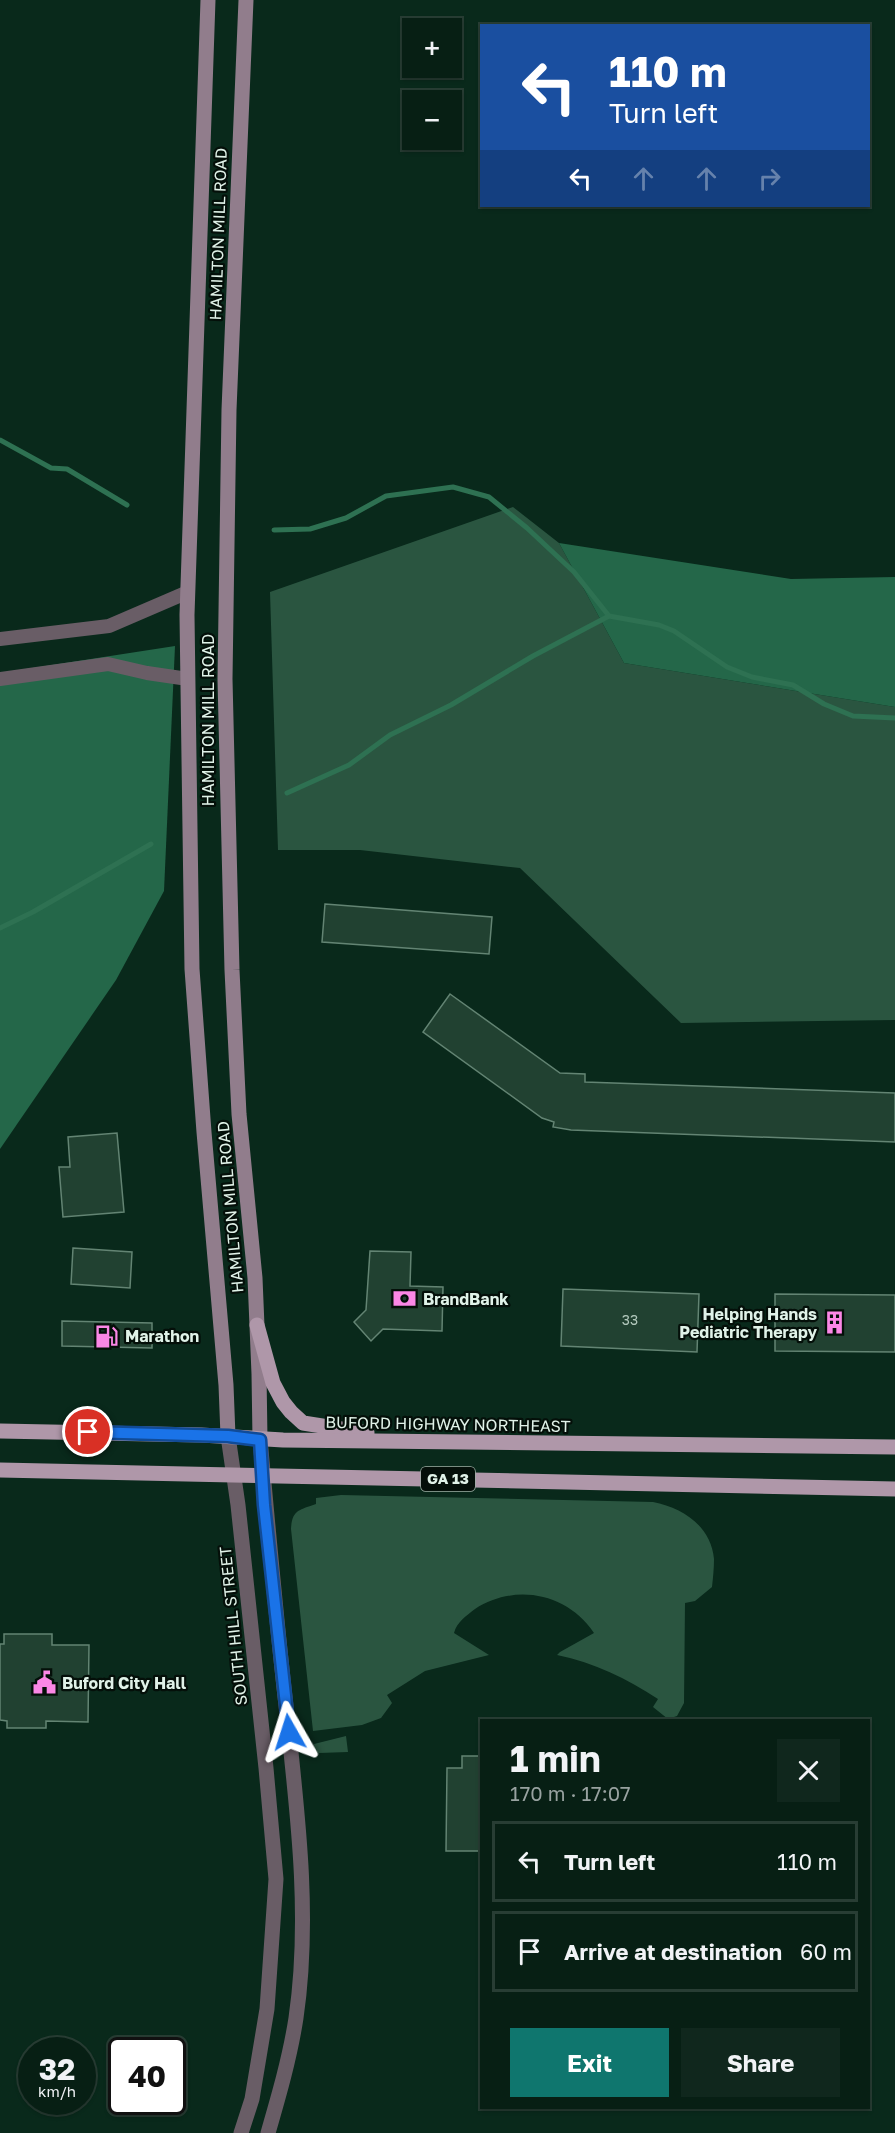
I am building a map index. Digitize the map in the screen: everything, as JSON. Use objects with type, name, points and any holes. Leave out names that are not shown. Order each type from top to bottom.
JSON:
[{"type":"main road","name":"HAMILTON MILL ROAD","points":[[208,0],[188,592],[192,969],[226,1385],[228,1436]]},
{"type":"main road","name":"HAMILTON MILL ROAD","points":[[246,0],[229,410],[225,679],[227,843],[233,994],[239,1114],[255,1278],[260,1440]]},
{"type":"main road","points":[[257,1325],[273,1383],[283,1402],[303,1423],[409,1440]]},
{"type":"main road","name":"BUFORD HIGHWAY NORTHEAST","points":[[0,1431],[228,1436],[260,1440],[895,1447]]},
{"type":"main road","name":"GA 13","points":[[0,1470],[895,1489]]},
{"type":"street","points":[[0,639],[109,626],[188,592]]},
{"type":"street","points":[[0,679],[108,664],[188,679]]},
{"type":"street","name":"SOUTH HILL STREET","points":[[228,1436],[266,1768],[276,1879],[267,2009],[252,2099],[241,2133]]},
{"type":"street","points":[[260,1440],[264,1505],[292,1766],[302,1913],[296,2018],[284,2078],[268,2133]]},
{"type":"green space","points":[[513,507],[559,543],[624,663],[895,707],[895,1020],[681,1023],[520,868],[360,850],[278,850],[270,592]]},
{"type":"green space","points":[[559,543],[791,579],[895,577],[895,707],[624,663]]},
{"type":"green space","points":[[175,646],[164,891],[116,980],[0,1149],[0,673]]},
{"type":"green space","points":[[341,1495],[653,1502],[685,1514],[694,1520],[707,1537],[712,1547],[714,1566],[712,1587],[695,1601],[685,1603],[684,1703],[677,1716],[668,1719],[653,1707],[658,1699],[634,1684],[584,1662],[557,1655],[594,1633],[583,1619],[570,1609],[539,1596],[523,1595],[507,1596],[490,1601],[475,1609],[457,1626],[454,1633],[489,1655],[425,1671],[387,1695],[392,1703],[381,1718],[362,1725],[313,1731],[291,1529],[295,1514],[316,1504],[316,1498]]},
{"type":"green space","points":[[346,1736],[348,1752],[319,1753],[315,1751],[314,1744]]},
{"type":"building","points":[[325,904],[492,917],[489,954],[322,942]]},
{"type":"building","points":[[450,994],[560,1073],[585,1074],[585,1082],[895,1093],[895,1142],[571,1130],[553,1127],[554,1122],[542,1118],[423,1032]]},
{"type":"building","points":[[117,1133],[124,1212],[63,1217],[59,1167],[70,1167],[68,1137]]},
{"type":"building","points":[[73,1248],[132,1252],[130,1288],[71,1284]]},
{"type":"building","name":"BrandBank","points":[[370,1251],[411,1252],[410,1286],[443,1287],[442,1331],[383,1329],[371,1341],[354,1322],[366,1310]]},
{"type":"building","points":[[563,1289],[699,1294],[697,1352],[561,1346]]},
{"type":"building","name":"Helping Hands Pediatric Therapy","points":[[775,1294],[895,1295],[895,1352],[775,1351]]},
{"type":"building","points":[[62,1321],[152,1323],[152,1348],[62,1346]]},
{"type":"building","name":"Buford City Hall","points":[[4,1634],[52,1634],[52,1645],[89,1645],[88,1722],[46,1721],[46,1728],[7,1728],[7,1721],[0,1720],[0,1644],[4,1644]]},
{"type":"building","points":[[462,1756],[480,1756],[480,1851],[446,1851],[447,1768],[462,1768]]},
{"type":"waterway","points":[[0,440],[51,468],[67,469],[127,505]]},
{"type":"waterway","points":[[274,530],[310,529],[346,518],[386,496],[453,487],[489,497],[527,528],[574,572],[609,616],[659,625],[674,631],[727,667],[752,677],[793,685],[824,704],[853,716],[895,718]]},
{"type":"waterway","points":[[287,793],[349,765],[390,735],[451,705],[533,656],[609,616]]},
{"type":"waterway","points":[[0,928],[33,912],[151,844]]},
{"type":"place","name":"BrandBank","points":[[405,1299]]},
{"type":"place","name":"Helping Hands Pediatric Therapy","points":[[835,1323]]},
{"type":"place","name":"Marathon","points":[[107,1336]]},
{"type":"place","name":"Buford City Hall","points":[[44,1683]]},
{"type":"route","points":[[88,1432],[228,1436],[260,1440],[264,1505],[289,1732]]}]
